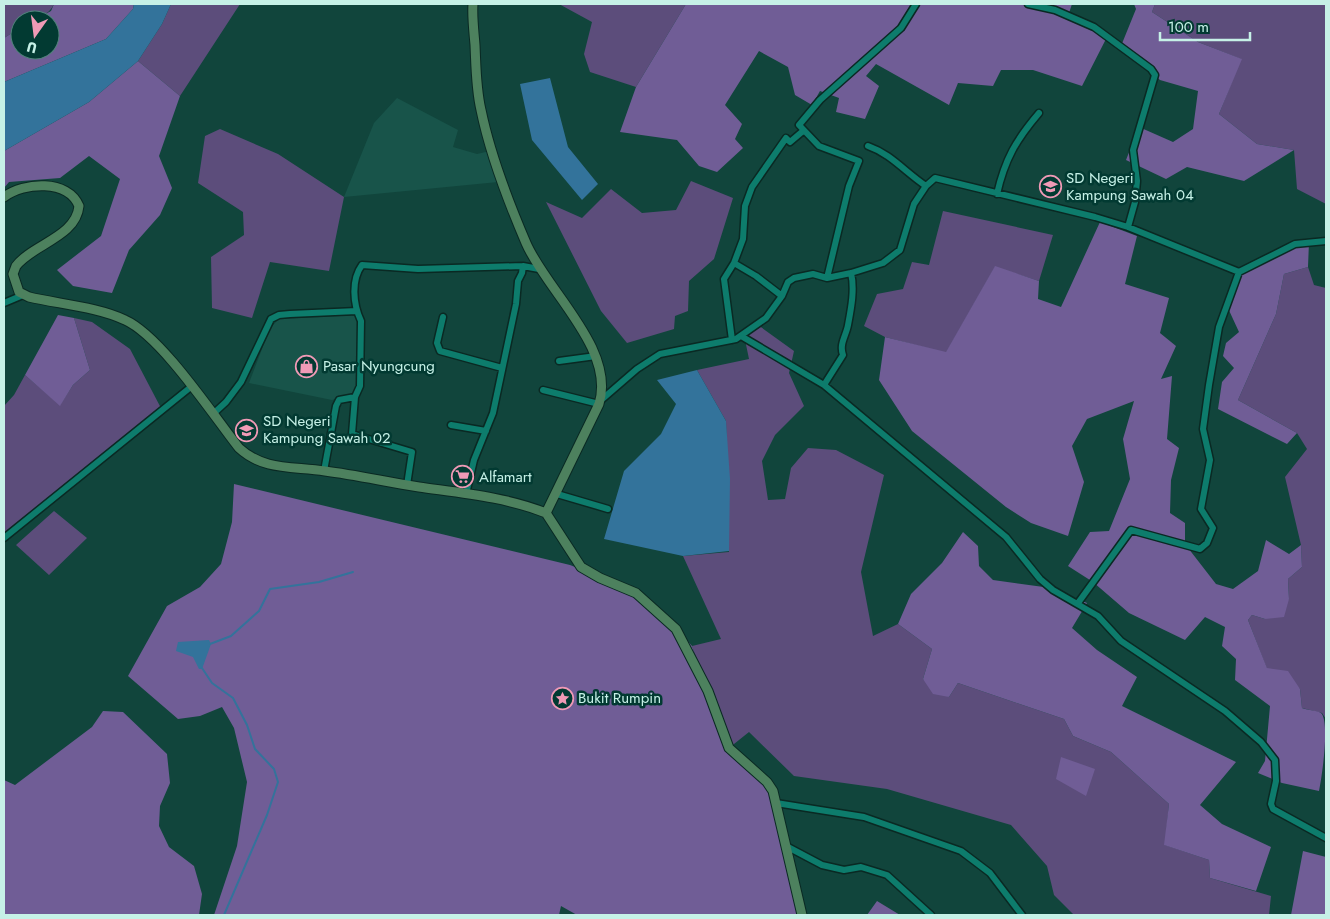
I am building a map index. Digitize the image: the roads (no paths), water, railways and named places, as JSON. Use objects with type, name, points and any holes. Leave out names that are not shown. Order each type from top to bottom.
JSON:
[{"type":"main road","points":[[473,4],[481,109],[494,154],[526,244],[539,269],[574,318],[596,356],[600,367],[599,402],[557,494],[546,513]]},
{"type":"main road","points":[[4,197],[22,188],[35,185],[52,186],[72,194],[79,206],[76,220],[16,266],[13,274],[15,284],[23,295],[125,320],[150,337],[192,386],[239,448],[254,461],[525,505],[546,513],[581,567],[600,578],[636,593],[676,629],[708,691],[729,748],[767,782],[776,803],[802,915]]},
{"type":"street","points":[[827,278],[849,186],[859,161],[819,146],[799,125],[820,100],[901,28],[916,4]]},
{"type":"street","points":[[1028,4],[1054,10],[1094,27],[1151,69],[1155,75],[1134,150],[1137,180],[1135,202],[1128,227]]},
{"type":"street","points":[[997,194],[1004,166],[1019,136],[1039,113]]},
{"type":"street","points":[[732,340],[724,279],[734,263],[743,239],[745,206],[752,187],[786,138],[790,142],[803,131]]},
{"type":"street","points":[[868,146],[885,152],[907,174],[926,186]]},
{"type":"street","points":[[543,390],[599,402],[637,369],[660,354],[732,340],[741,336],[766,318],[782,296],[788,282],[794,278],[813,274],[827,278],[851,274],[883,263],[900,250],[914,204],[926,186],[935,178],[997,194],[1030,200],[1128,227],[1239,272]]},
{"type":"street","points":[[1078,603],[1131,530],[1200,549],[1207,542],[1213,528],[1201,509],[1210,460],[1202,429],[1219,327],[1239,272],[1295,244],[1326,241]]},
{"type":"street","points":[[734,263],[756,276],[782,296]]},
{"type":"street","points":[[406,485],[412,452],[352,434],[355,397],[360,386],[361,321],[356,311],[354,284],[356,274],[362,265],[418,269],[523,266],[539,269]]},
{"type":"street","points":[[466,494],[474,460],[493,413],[516,304],[518,281],[522,274],[523,266]]},
{"type":"street","points":[[824,385],[843,355],[840,348],[848,326],[853,283],[851,274]]},
{"type":"street","points":[[4,303],[23,295]]},
{"type":"street","points":[[213,414],[226,402],[241,382],[272,319],[279,315],[356,311]]},
{"type":"street","points":[[443,317],[437,343],[440,351],[502,368]]},
{"type":"street","points":[[741,336],[824,385],[1006,537],[1040,579],[1098,616],[1121,642],[1225,711],[1261,742],[1275,760],[1276,781],[1271,804],[1273,809],[1326,838]]},
{"type":"street","points":[[559,361],[596,356]]},
{"type":"street","points":[[4,538],[192,386]]},
{"type":"street","points":[[324,471],[336,406],[339,400],[355,397]]},
{"type":"street","points":[[451,425],[486,431]]},
{"type":"street","points":[[557,494],[608,509]]},
{"type":"street","points":[[776,803],[864,817],[961,851],[990,873],[1022,915]]},
{"type":"street","points":[[786,846],[822,865],[844,870],[861,867],[887,875],[930,915]]},
{"type":"waterway","points":[[210,644],[231,636],[259,611],[270,589],[319,582],[353,572]]},
{"type":"waterway","points":[[202,668],[212,683],[233,698],[247,725],[255,749],[274,769],[278,782],[267,815],[224,915]]},
{"type":"place","name":"SD Negeri Kampung Sawah 04","points":[[1050,187]]},
{"type":"place","name":"Pasar Nyungcung","points":[[307,366]]},
{"type":"place","name":"SD Negeri Kampung Sawah 02","points":[[247,430]]},
{"type":"place","name":"Alfamart","points":[[463,477]]},
{"type":"place","name":"Bukit Rumpin","points":[[562,698]]}]
